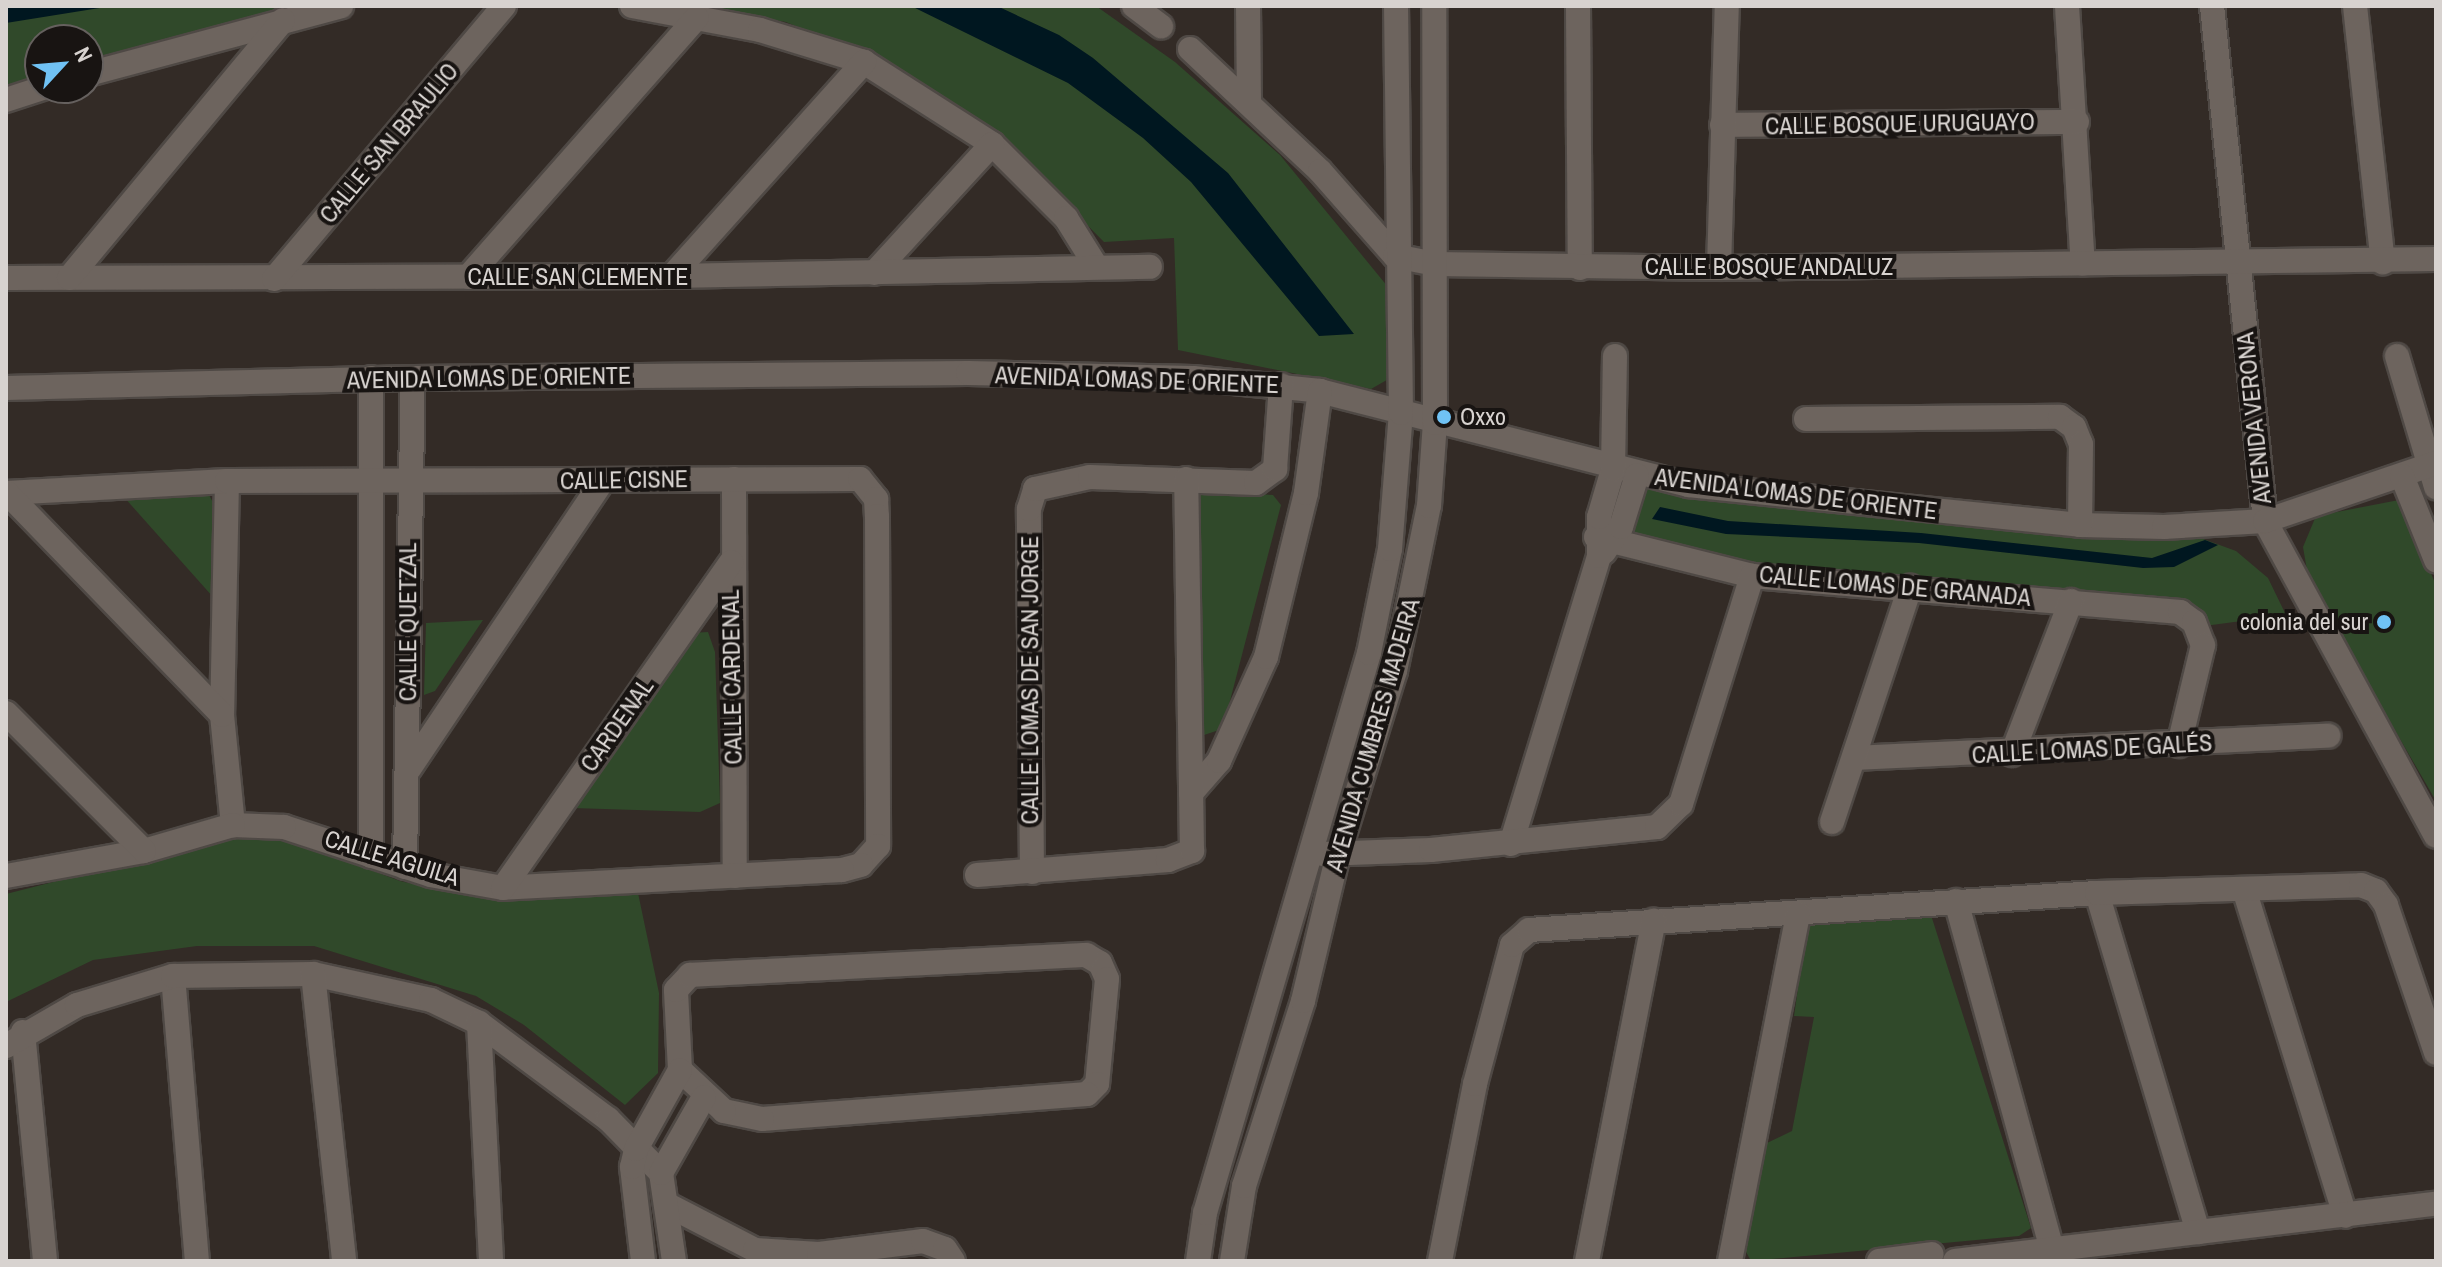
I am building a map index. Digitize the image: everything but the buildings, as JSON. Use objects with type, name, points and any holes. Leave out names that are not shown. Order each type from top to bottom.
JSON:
[{"type":"street","points":[[104,70],[341,6]]},
{"type":"street","name":"CALLE SAN BRAULIO","points":[[274,279],[504,6]]},
{"type":"street","points":[[632,6],[815,43],[864,62],[992,144],[1066,218],[1096,266]]},
{"type":"street","points":[[1134,6],[1161,26]]},
{"type":"street","points":[[1248,6],[1249,101]]},
{"type":"street","name":"AVENIDA CUMBRES MADEIRA","points":[[1198,1261],[1205,1213],[1369,653],[1390,549],[1401,413],[1395,256],[1396,6]]},
{"type":"street","name":"AVENIDA CUMBRES MADEIRA","points":[[1232,1261],[1244,1186],[1303,1001],[1338,854],[1395,671],[1415,583],[1435,423],[1434,6]]},
{"type":"street","points":[[1578,6],[1580,268]]},
{"type":"street","points":[[1719,268],[1727,6]]},
{"type":"street","points":[[2067,6],[2077,122],[2083,264]]},
{"type":"street","name":"AVENIDA VERONA","points":[[2212,6],[2265,521],[2436,836]]},
{"type":"street","points":[[2355,6],[2383,262]]},
{"type":"street","points":[[468,277],[697,17]]},
{"type":"street","points":[[69,278],[283,20]]},
{"type":"street","points":[[1190,49],[1249,101],[1395,256]]},
{"type":"street","points":[[672,276],[864,62]]},
{"type":"street","name":"CALLE BOSQUE URUGUAYO","points":[[1722,125],[2077,122]]},
{"type":"street","points":[[874,273],[992,144]]},
{"type":"street","name":"CALLE BOSQUE ANDALUZ","points":[[1395,256],[1435,264],[1580,268],[2237,264],[2436,259]]},
{"type":"street","name":"CALLE SAN CLEMENTE","points":[[6,278],[672,276],[1150,267]]},
{"type":"street","points":[[1603,545],[1613,469],[1615,356]]},
{"type":"street","points":[[2397,356],[2433,472]]},
{"type":"street","name":"AVENIDA LOMAS DE ORIENTE","points":[[6,388],[371,378],[1063,374],[1281,385],[1320,391],[1613,469],[1688,485],[2080,525],[2265,521],[2402,476],[2433,472]]},
{"type":"street","name":"CALLE QUETZAL","points":[[371,378],[374,481],[371,856]]},
{"type":"street","name":"CALLE QUETZAL","points":[[405,867],[409,769],[407,483],[413,378]]},
{"type":"street","points":[[977,875],[1168,860],[1192,851],[1186,479],[1256,483],[1275,469],[1281,385]]},
{"type":"street","points":[[1191,793],[1219,761],[1266,657],[1306,493],[1320,391]]},
{"type":"street","points":[[1806,419],[2060,417],[2074,427],[2081,444],[2080,525]]},
{"type":"street","name":"CALLE CISNE","points":[[7,493],[227,481],[407,483],[848,475],[869,486],[876,499],[875,855]]},
{"type":"street","points":[[1511,844],[1603,545],[1637,475]]},
{"type":"street","points":[[2402,476],[2436,560]]},
{"type":"street","name":"CALLE LOMAS DE SAN JORGE","points":[[1032,872],[1029,509],[1035,489],[1090,477],[1186,479]]},
{"type":"street","name":"CALLE CARDENAL","points":[[734,479],[731,562],[735,876]]},
{"type":"street","points":[[409,769],[603,480]]},
{"type":"street","points":[[227,481],[222,715],[233,825]]},
{"type":"street","points":[[7,493],[222,715]]},
{"type":"street","name":"CALLE LOMAS DE GRANADA","points":[[1603,545],[1752,576],[2154,607],[2180,612],[2194,622],[2203,645],[2179,745]]},
{"type":"street","name":"CARDENAL","points":[[503,888],[731,562]]},
{"type":"street","points":[[1308,853],[1511,844],[1657,827],[1681,804],[1752,576]]},
{"type":"street","points":[[1832,822],[1910,587]]},
{"type":"street","points":[[2012,754],[2071,601]]},
{"type":"street","points":[[6,713],[144,851]]},
{"type":"street","name":"CALLE LOMAS DE GALÉS","points":[[1855,758],[2012,754],[2328,736]]},
{"type":"street","name":"CALLE AGUILA","points":[[6,876],[144,851],[233,825],[284,827],[405,867],[503,888],[842,870],[875,855]]},
{"type":"street","points":[[1440,1261],[1475,1084],[1512,945],[1529,930],[1956,901],[2348,883],[2376,891],[2386,905],[2436,1053]]},
{"type":"street","points":[[2244,889],[2345,1216]]},
{"type":"street","points":[[2097,893],[2198,1232]]},
{"type":"street","points":[[1956,901],[2052,1250]]},
{"type":"street","points":[[1730,1261],[1798,914]]},
{"type":"street","points":[[1587,1261],[1654,921]]},
{"type":"street","points":[[643,1261],[632,1167],[636,1149],[680,1070],[676,990],[690,975],[1086,955],[1100,963],[1107,979],[1097,1084],[1087,1094],[762,1119],[724,1111],[704,1097],[680,1070]]},
{"type":"street","points":[[313,974],[344,1261]]},
{"type":"street","points":[[45,1261],[15,1039],[77,1005],[173,976],[313,974],[431,1000],[479,1023],[608,1119],[661,1173],[674,1261]]},
{"type":"street","points":[[173,976],[197,1261]]},
{"type":"street","points":[[479,1023],[491,1261]]},
{"type":"street","points":[[661,1173],[704,1097]]},
{"type":"street","points":[[666,1204],[744,1245],[779,1254],[923,1241],[949,1255]]},
{"type":"street","points":[[1879,1261],[2052,1250],[2436,1204]]},
{"type":"green space","points":[[6,6],[304,6],[104,62],[104,24],[24,24],[24,85],[6,90]]},
{"type":"green space","points":[[689,6],[1096,6],[1175,62],[1280,155],[1388,287],[1392,377],[1371,389],[1178,350],[1174,238],[1104,242],[998,135],[889,66],[786,22]]},
{"type":"green space","points":[[1637,475],[2195,536],[2236,551],[2268,578],[2286,615],[2197,627],[2180,612],[1752,576],[1615,543]]},
{"type":"green space","points":[[115,487],[195,490],[209,495],[217,510],[213,597]]},
{"type":"green space","points":[[1193,489],[1273,495],[1281,505],[1225,720],[1219,730],[1204,735],[1190,731]]},
{"type":"green space","name":"colonia del sur","points":[[2399,500],[2436,585],[2436,801],[2309,582],[2303,547],[2316,516]]},
{"type":"green space","points":[[483,620],[435,691],[424,695],[426,623]]},
{"type":"green space","points":[[708,632],[715,652],[720,803],[700,812],[572,808],[691,633]]},
{"type":"green space","points":[[261,829],[400,881],[449,892],[501,899],[638,893],[659,993],[658,1073],[625,1105],[524,1025],[476,996],[314,946],[197,946],[93,960],[6,1002],[6,894]]},
{"type":"green space","points":[[1931,915],[2031,1228],[2019,1236],[1751,1261],[1745,1250],[1767,1143],[1792,1131],[1814,1017],[1794,1016],[1807,925]]},
{"type":"water","points":[[6,6],[112,6],[6,23]]},
{"type":"water","points":[[911,6],[997,6],[1059,35],[1093,58],[1228,173],[1354,334],[1319,336],[1191,182],[1143,138],[1068,83]]},
{"type":"water","points":[[1660,507],[1728,521],[1921,533],[2152,558],[2205,540],[2218,545],[2174,567],[2143,568],[1919,543],[1726,534],[1652,519]]},
{"type":"place","name":"Oxxo","points":[[1444,417]]},
{"type":"place","name":"colonia del sur","points":[[2384,622]]}]
